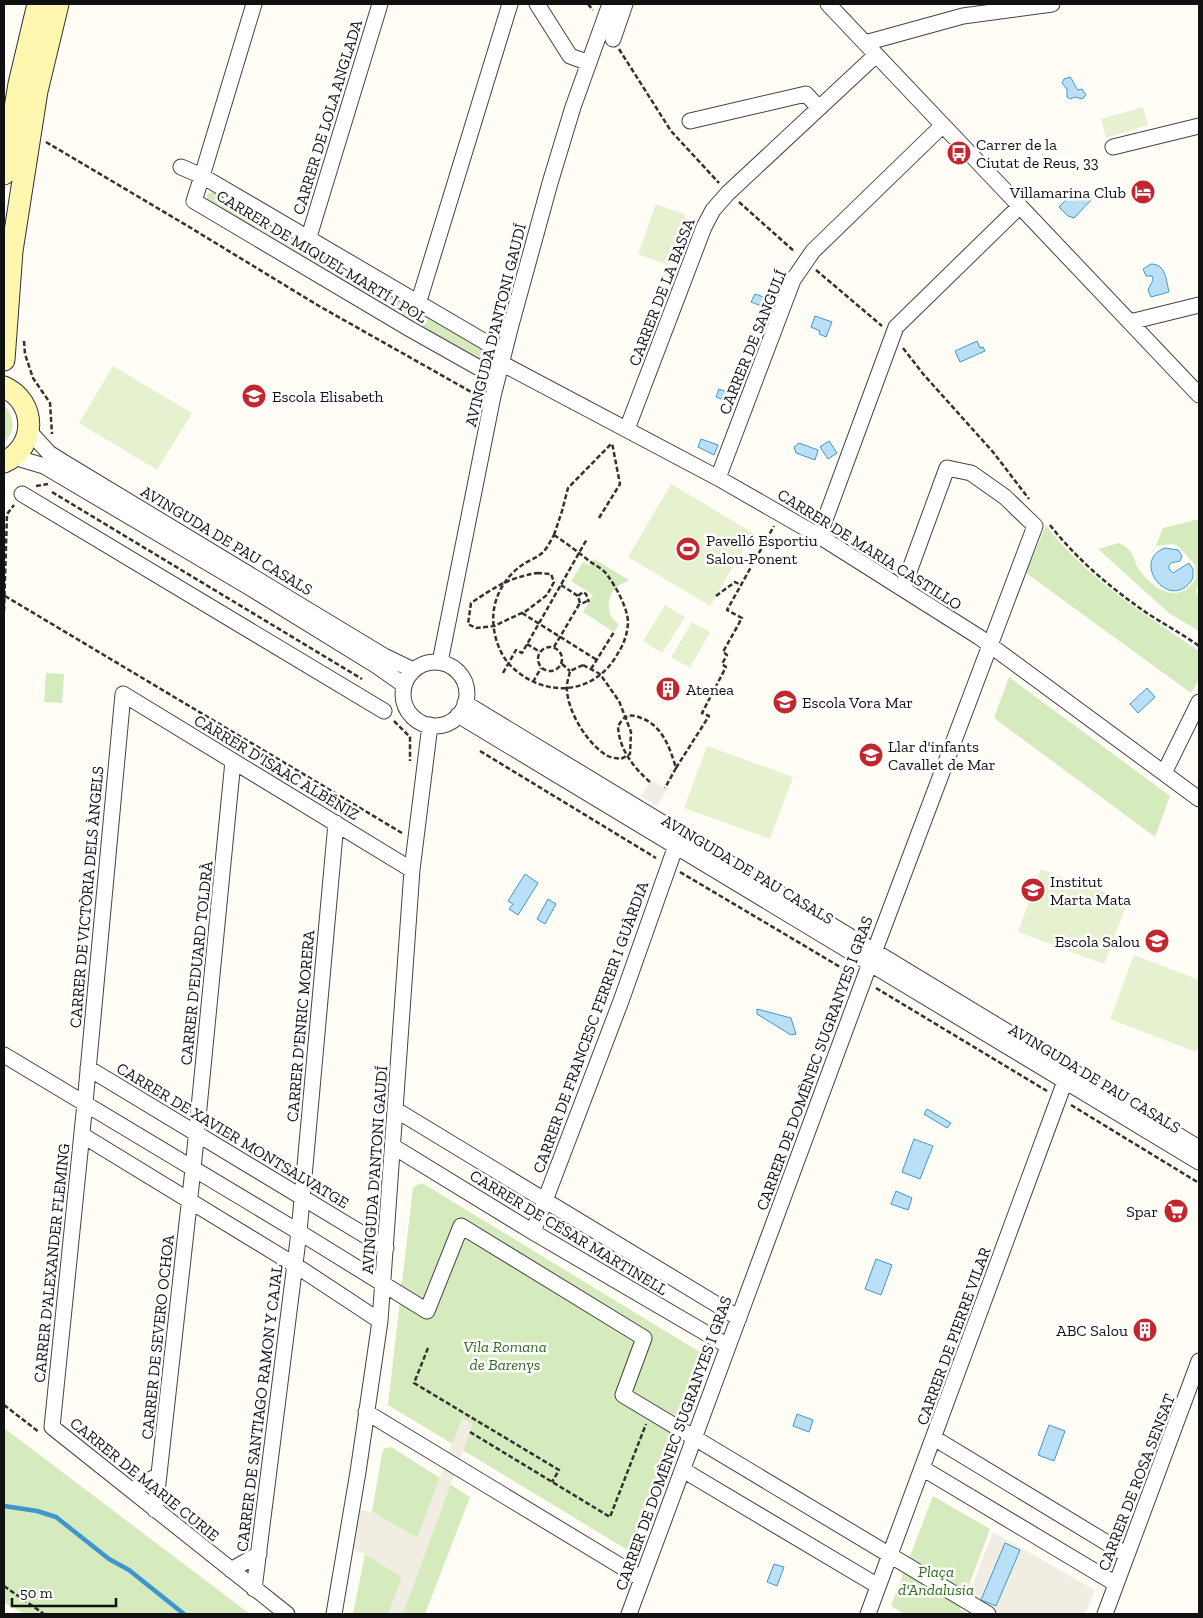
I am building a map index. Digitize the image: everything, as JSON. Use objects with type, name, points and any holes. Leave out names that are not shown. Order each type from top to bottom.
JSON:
[{"type":"street","points":[[4,174],[19,84],[38,4]]},
{"type":"street","points":[[9,460],[24,446],[29,432],[28,414],[23,403],[15,394],[4,387],[4,361],[12,251],[37,91],[58,4]]},
{"type":"street","points":[[181,167],[202,176],[254,4]]},
{"type":"street","name":"CARRER DE LOLA ANGLADA","points":[[308,240],[380,4]]},
{"type":"street","points":[[418,304],[509,8],[536,4],[570,56],[589,63]]},
{"type":"street","name":"AVINGUDA D'ANTONI GAUDÍ","points":[[440,662],[493,396],[501,365],[550,184],[610,4]]},
{"type":"street","points":[[613,39],[626,4]]},
{"type":"street","points":[[828,4],[1199,395]]},
{"type":"street","points":[[865,43],[962,10],[1052,4]]},
{"type":"street","name":"CARRER DE LA BASSA","points":[[627,429],[704,227],[713,210],[750,171],[876,55]]},
{"type":"street","points":[[690,121],[806,94],[819,108]]},
{"type":"street","name":"CARRER DE SANGULÍ","points":[[718,478],[797,274],[814,251],[943,125]]},
{"type":"street","points":[[1113,147],[1199,126]]},
{"type":"street","name":"CARRER DE MIQUEL MARTÍ I POL","points":[[202,176],[418,304],[501,365],[410,329],[194,201],[202,176]]},
{"type":"street","points":[[819,536],[896,327],[1020,206]]},
{"type":"street","points":[[1130,322],[1199,304]]},
{"type":"street","name":"CARRER DE MARIA CASTILLO","points":[[501,365],[718,478],[819,536],[903,588],[990,645],[1199,799]]},
{"type":"street","name":"AVINGUDA DE PAU CASALS","points":[[29,432],[49,453],[65,463],[376,651],[413,670]]},
{"type":"street","name":"AVINGUDA DE PAU CASALS","points":[[9,460],[44,466],[279,606],[377,666],[404,685]]},
{"type":"street","points":[[903,588],[947,468],[971,473],[1005,497],[1035,526]]},
{"type":"street","points":[[22,494],[384,711]]},
{"type":"street","name":"CARRER DE DOMÈNEC SUGRANYES I GRAS","points":[[629,1614],[863,980],[1035,526],[1038,510]]},
{"type":"street","points":[[430,662],[440,662],[451,666],[463,679],[466,691],[462,709],[454,719],[442,725],[430,725],[418,721],[409,714],[403,697],[404,685],[413,670],[430,662]]},
{"type":"street","name":"CARRER D'ISAAC ALBÉNIZ","points":[[123,694],[412,870]]},
{"type":"street","name":"CARRER DE VICTÒRIA DELS ÀNGELS","points":[[85,1104],[123,694]]},
{"type":"street","points":[[1164,773],[1199,702]]},
{"type":"street","name":"AVINGUDA DE PAU CASALS","points":[[462,709],[1068,1076],[1199,1162]]},
{"type":"street","name":"AVINGUDA D'ANTONI GAUDÍ","points":[[334,1614],[380,1320],[394,1147],[394,1117],[412,870],[430,725]]},
{"type":"street","name":"CARRER D'EDUARD TOLDRÀ","points":[[193,1169],[234,761]]},
{"type":"street","name":"CARRER D'ENRIC MORERA","points":[[299,1232],[336,823]]},
{"type":"street","points":[[334,844],[357,836]]},
{"type":"street","name":"CARRER DE FRANCESC FERRER I GUÀRDIA","points":[[533,1232],[621,1001],[678,840]]},
{"type":"street","points":[[4,1055],[428,1311],[461,1226],[644,1338],[623,1395],[988,1614]]},
{"type":"street","name":"CARRER DE XAVIER MONTSALVATGE","points":[[88,1068],[196,1135],[386,1248]]},
{"type":"street","name":"AVINGUDA DE PAU CASALS","points":[[1068,1076],[1199,1148]]},
{"type":"street","name":"CARRER DE PIERRE VILAR","points":[[868,1614],[1068,1076]]},
{"type":"street","name":"CARRER D'ALEXANDER FLEMING","points":[[55,1429],[85,1104]]},
{"type":"street","points":[[396,1110],[738,1318]]},
{"type":"street","points":[[174,1121],[199,1111]]},
{"type":"street","points":[[82,1135],[295,1265],[380,1320]]},
{"type":"street","name":"CARRER DE CÉSAR MARTINELL","points":[[394,1147],[533,1232],[728,1346]]},
{"type":"street","points":[[79,1161],[104,1148]]},
{"type":"street","name":"CARRER DE SEVERO OCHOA","points":[[155,1510],[193,1169]]},
{"type":"street","points":[[278,1183],[304,1172]]},
{"type":"street","points":[[187,1225],[214,1215]]},
{"type":"street","name":"CARRER DE SANTIAGO RAMON Y CAJAL","points":[[254,1589],[299,1232]]},
{"type":"street","points":[[292,1285],[314,1277]]},
{"type":"street","name":"CARRER DE ROSA SENSAT","points":[[1105,1614],[1199,1361]]},
{"type":"street","points":[[366,1412],[642,1579]]},
{"type":"street","name":"CARRER DE MARIE CURIE","points":[[55,1429],[287,1614]]},
{"type":"street","points":[[934,1438],[1127,1555]]},
{"type":"street","points":[[922,1468],[1116,1584]]},
{"type":"street","points":[[683,1470],[878,1586]]},
{"type":"street","points":[[131,1490],[159,1475]]},
{"type":"street","points":[[231,1570],[258,1554]]},
{"type":"path","points":[[44,151],[45,142],[186,224],[319,306],[473,393],[493,396]]},
{"type":"path","points":[[23,334],[26,354],[33,378],[50,403],[53,439]]},
{"type":"path","points":[[554,535],[580,552],[607,574],[621,598],[628,621],[624,643],[614,662],[601,675],[584,685],[567,689],[533,682],[523,677],[508,663],[497,641],[494,626],[494,608],[504,582],[515,570],[536,558],[545,550],[554,535],[568,488],[612,443],[620,484],[599,518]]},
{"type":"path","points":[[4,611],[7,514],[27,488],[53,483],[58,474]]},
{"type":"path","points":[[52,492],[362,679]]},
{"type":"path","points":[[665,788],[709,716],[702,713],[726,667],[722,664],[727,655],[723,652],[742,618],[727,610],[781,514]]},
{"type":"path","points":[[503,673],[516,650],[522,653],[587,539]]},
{"type":"path","points":[[537,573],[551,574],[554,582],[547,595],[521,613],[494,626],[476,628],[468,624],[471,603],[504,582],[516,577],[537,573]]},
{"type":"path","points":[[716,596],[736,582],[741,585]]},
{"type":"path","points":[[554,647],[580,603],[578,596],[560,585]]},
{"type":"path","points":[[578,596],[583,592],[588,598],[588,601],[583,604],[580,603]]},
{"type":"path","points":[[5,596],[416,842]]},
{"type":"path","points":[[521,613],[597,660]]},
{"type":"path","points":[[591,669],[614,632]]},
{"type":"path","points":[[527,644],[540,652]]},
{"type":"path","points":[[547,647],[554,647],[562,654],[562,664],[556,670],[550,672],[541,668],[538,660],[540,652],[547,647]]},
{"type":"path","points":[[562,664],[570,671]]},
{"type":"path","points":[[583,665],[591,669],[601,675],[620,701],[631,732],[630,754],[621,759],[607,756],[593,744],[577,722],[570,707],[567,689],[570,671],[583,665]]},
{"type":"path","points":[[533,682],[541,668]]},
{"type":"path","points":[[384,711],[410,737],[409,769]]},
{"type":"path","points":[[650,782],[638,772],[618,737],[618,726],[626,717],[634,715],[648,720],[660,732],[671,750],[676,768]]},
{"type":"path","points":[[480,751],[1199,1183]]},
{"type":"path","points":[[401,833],[402,824]]},
{"type":"path","points":[[428,1348],[414,1383],[558,1470],[552,1482]]},
{"type":"path","points":[[4,1405],[50,1441],[55,1429]]},
{"type":"path","points":[[470,1432],[610,1517],[651,1412]]},
{"type":"path","points":[[4,1586],[44,1614]]},
{"type":"green space","points":[[1143,107],[1148,125],[1106,138],[1101,119]]},
{"type":"green space","points":[[212,192],[222,195],[485,351],[481,361],[208,203],[207,195]]},
{"type":"green space","points":[[656,204],[686,215],[668,265],[638,254]]},
{"type":"green space","points":[[113,366],[192,413],[157,470],[79,423]]},
{"type":"green space","points":[[4,405],[10,414],[13,424],[11,434],[4,442]]},
{"type":"green space","name":"Pavelló Esportiu Salou-Ponent","points":[[671,484],[753,533],[710,606],[628,557]]},
{"type":"green space","points":[[1199,520],[1199,581],[1196,592],[1199,597],[1199,631],[1170,614],[1098,549],[1119,543],[1128,549],[1138,569],[1153,584],[1168,592],[1183,591],[1196,578],[1195,565],[1178,546],[1172,544],[1156,546],[1163,528]]},
{"type":"green space","points":[[1046,525],[1074,557],[1103,583],[1134,607],[1199,651],[1199,680],[1191,693],[1026,573]]},
{"type":"green space","points":[[594,559],[629,580],[619,585],[610,598],[610,612],[619,624],[614,632],[583,612],[593,595],[571,581],[583,562],[589,566]]},
{"type":"green space","points":[[665,605],[685,617],[662,653],[643,641]]},
{"type":"green space","points":[[692,622],[710,632],[690,668],[671,657]]},
{"type":"green space","points":[[46,673],[64,674],[62,703],[44,702]]},
{"type":"green space","points":[[1009,677],[1170,796],[1155,837],[994,718]]},
{"type":"green space","points":[[707,746],[793,777],[770,839],[684,808]]},
{"type":"green space","points":[[1041,869],[1128,901],[1104,964],[1018,932]]},
{"type":"green space","points":[[1134,955],[1199,980],[1199,1044],[1196,1052],[1110,1019]]},
{"type":"green space","name":"Vila Romana de Barenys","points":[[422,1183],[703,1354],[631,1552],[388,1405],[413,1187]]},
{"type":"green space","points":[[4,1428],[250,1614],[25,1614],[4,1603]]},
{"type":"green space","points":[[391,1447],[470,1497],[425,1614],[353,1614],[365,1554],[402,1577],[417,1538],[372,1512],[382,1453],[385,1448]]},
{"type":"green space","name":"Plaça d'Andalusia","points":[[933,1496],[990,1529],[960,1609],[969,1614],[904,1614],[891,1606]]},
{"type":"shaded area","points":[[651,780],[667,789],[657,806],[641,796]]},
{"type":"shaded area","points":[[462,1418],[473,1424],[403,1614],[388,1614],[402,1577],[365,1554],[346,1547],[352,1508],[372,1512],[417,1538]]},
{"type":"shaded area","name":"Plaça d'Andalusia","points":[[993,1532],[1095,1590],[1085,1614],[988,1614],[966,1601]]},
{"type":"water","points":[[1070,77],[1078,90],[1082,89],[1086,95],[1082,99],[1075,97],[1070,99],[1067,97],[1067,89],[1062,83],[1064,79]]},
{"type":"water","points":[[1085,192],[1091,194],[1092,199],[1074,218],[1068,216],[1059,207],[1066,200],[1066,196],[1072,193],[1077,197]]},
{"type":"water","points":[[1151,264],[1160,267],[1162,270],[1169,292],[1151,297],[1148,290],[1153,280],[1152,276],[1146,276],[1143,269]]},
{"type":"water","points":[[755,294],[772,300],[769,309],[751,302]]},
{"type":"water","points":[[815,316],[832,322],[826,337],[819,334],[820,331],[811,327]]},
{"type":"water","points":[[977,341],[980,348],[983,347],[985,351],[960,362],[955,351]]},
{"type":"water","points":[[719,389],[737,396],[734,404],[716,397]]},
{"type":"water","points":[[701,439],[718,445],[714,455],[698,447]]},
{"type":"water","points":[[829,441],[837,453],[828,459],[820,447]]},
{"type":"water","points":[[799,443],[818,450],[815,460],[796,453],[794,447]]},
{"type":"water","points":[[1165,548],[1178,550],[1182,556],[1180,561],[1169,565],[1169,569],[1173,573],[1189,563],[1193,569],[1193,578],[1184,588],[1174,591],[1165,588],[1157,582],[1152,573],[1151,563],[1155,555]]},
{"type":"water","points":[[1147,688],[1155,697],[1138,713],[1130,704]]},
{"type":"water","points":[[525,874],[538,883],[518,915],[509,909],[513,904],[508,901]]},
{"type":"water","points":[[548,899],[556,904],[545,924],[537,919]]},
{"type":"water","points":[[757,1009],[791,1018],[796,1034],[791,1035],[757,1014]]},
{"type":"water","points":[[927,1109],[951,1123],[947,1128],[924,1114]]},
{"type":"water","points":[[914,1139],[933,1146],[920,1179],[902,1172]]},
{"type":"water","points":[[896,1191],[912,1198],[908,1210],[891,1204]]},
{"type":"water","points":[[876,1259],[892,1265],[881,1295],[865,1289]]},
{"type":"water","points":[[797,1414],[813,1420],[809,1432],[793,1426]]},
{"type":"water","points":[[1049,1425],[1065,1431],[1054,1461],[1038,1455]]},
{"type":"water","points":[[1005,1543],[1020,1550],[996,1606],[981,1600]]},
{"type":"water","points":[[774,1564],[784,1567],[777,1586],[767,1582]]},
{"type":"waterway","points":[[4,1506],[37,1511],[56,1517],[109,1559],[129,1570],[184,1614]]},
{"type":"place","name":"Carrer de la Ciutat de Reus, 33","points":[[959,153]]},
{"type":"place","name":"Villamarina Club","points":[[1143,192]]},
{"type":"place","name":"Escola Elisabeth","points":[[254,396]]},
{"type":"place","name":"Pavelló Esportiu Salou-Ponent","points":[[688,549]]},
{"type":"place","name":"Atenea","points":[[668,689]]},
{"type":"place","name":"Escola Vora Mar","points":[[785,702]]},
{"type":"place","name":"Llar d'infants Cavallet de Mar","points":[[871,755]]},
{"type":"place","name":"Institut Marta Mata","points":[[1033,890]]},
{"type":"place","name":"Escola Salou","points":[[1157,941]]},
{"type":"place","name":"Spar","points":[[1176,1211]]},
{"type":"place","name":"ABC Salou","points":[[1145,1330]]}]
